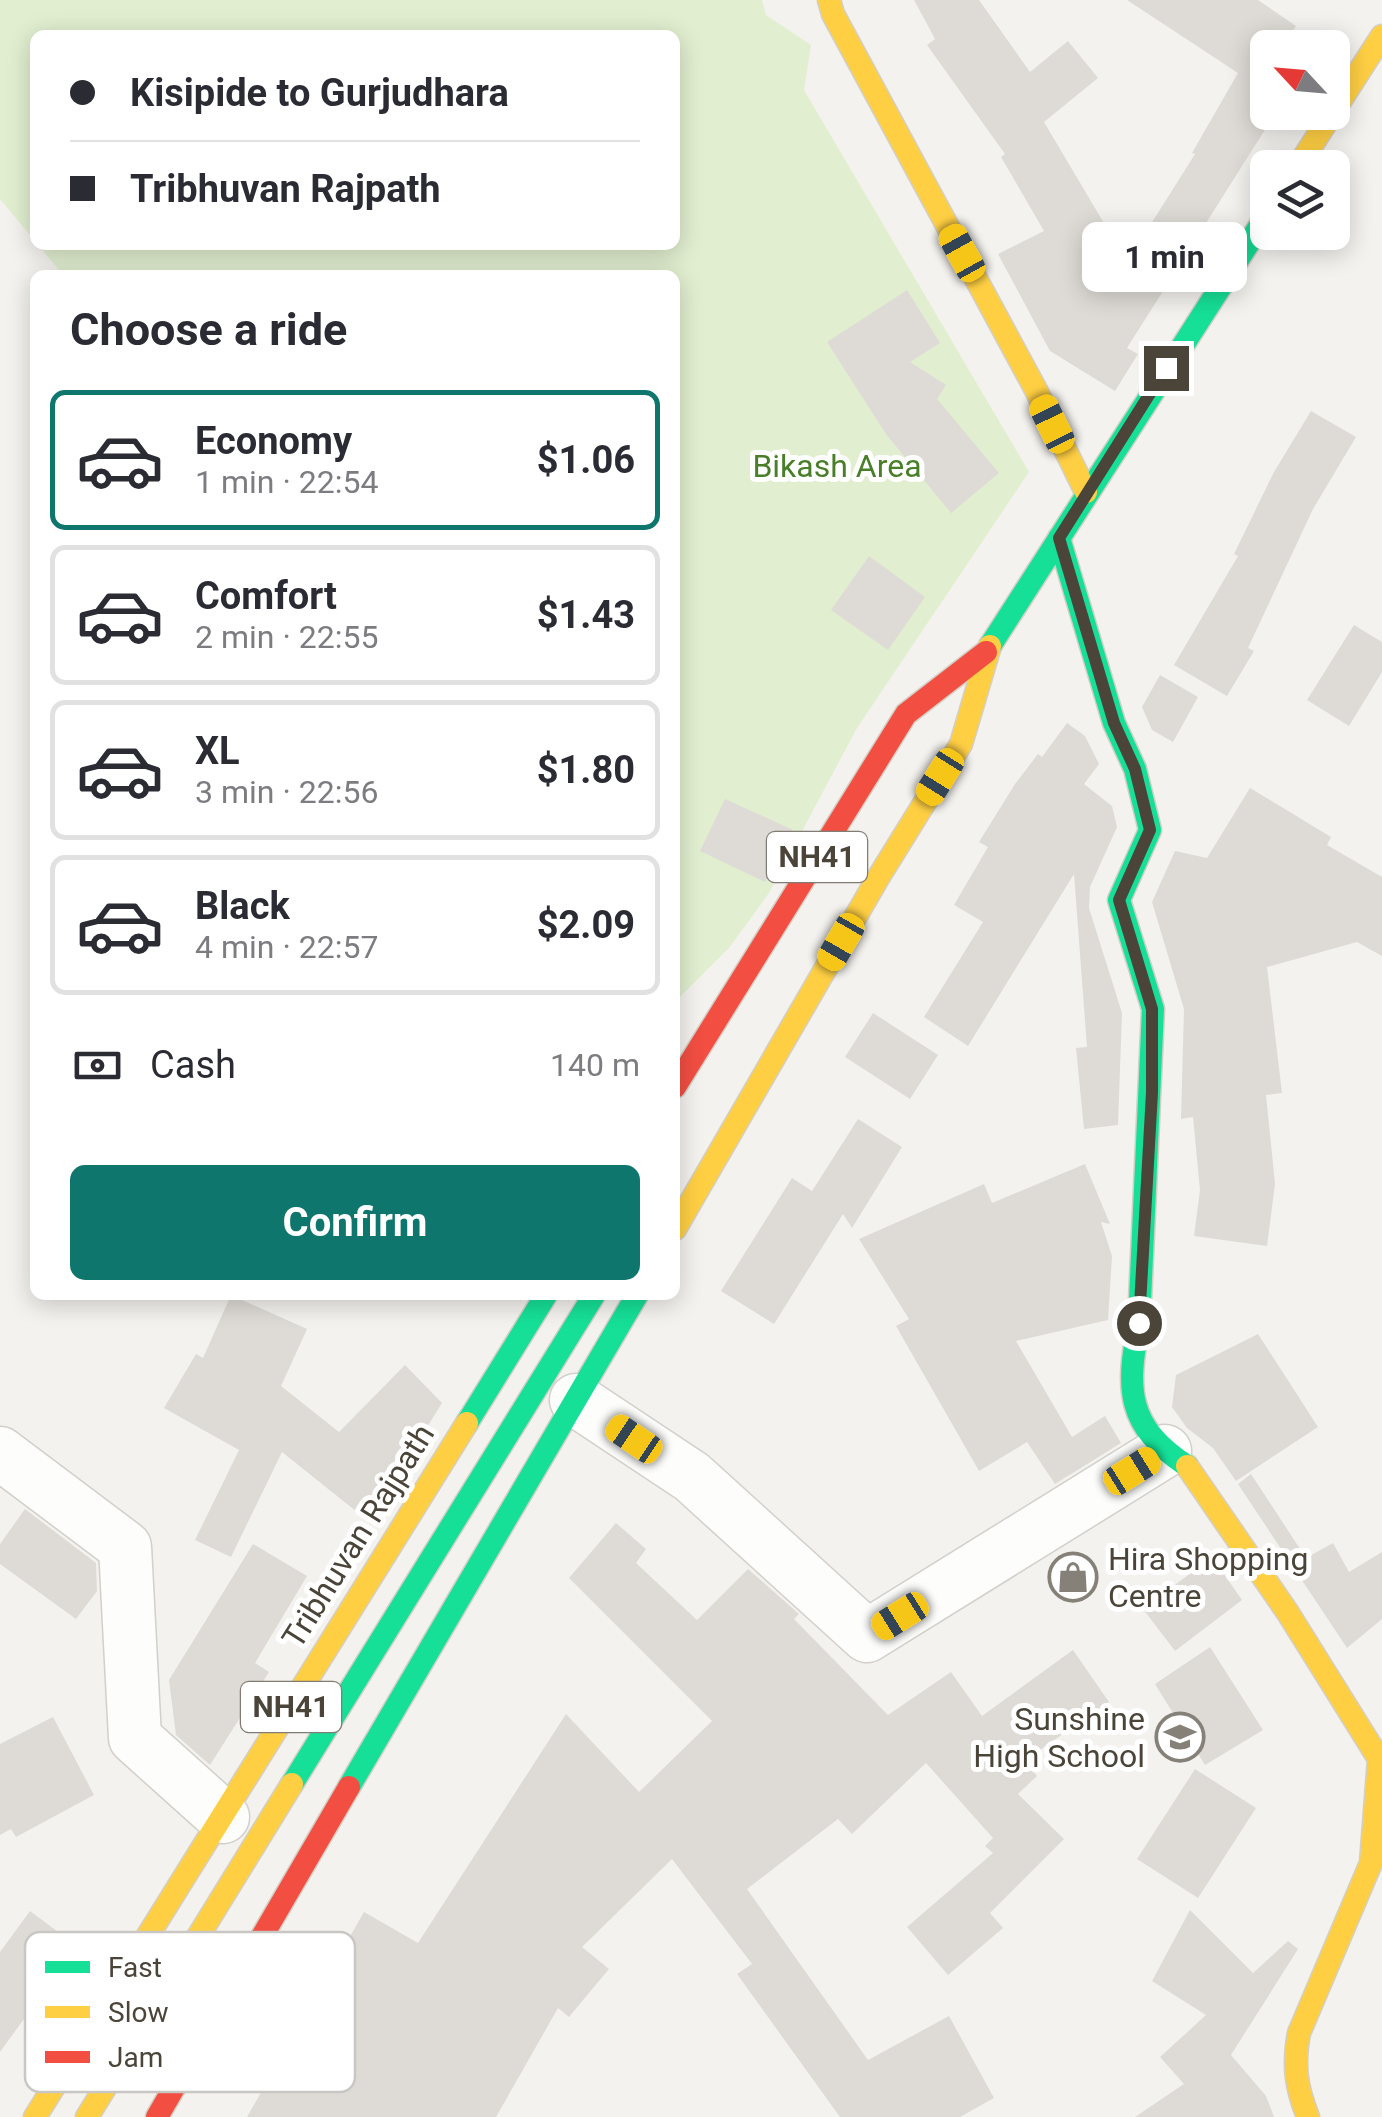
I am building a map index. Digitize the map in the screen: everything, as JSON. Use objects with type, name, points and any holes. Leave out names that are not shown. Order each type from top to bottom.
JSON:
[{"type":"main road","points":[[828,0],[1036,390],[1086,492]]},
{"type":"main road","points":[[1309,150],[1379,47]]},
{"type":"main road","name":"NH41","points":[[680,1220],[878,878],[961,744],[986,652],[1250,241]]},
{"type":"main road","points":[[1059,538],[1114,723],[1135,769],[1150,830],[1119,900],[1152,1009],[1147,1196],[1139,1323],[1130,1369],[1136,1409],[1165,1450],[1188,1466],[1288,1613],[1379,1758],[1370,1862],[1299,2033],[1293,2062],[1297,2090],[1308,2117]]},
{"type":"main road","name":"NH41","points":[[680,1079],[906,714],[986,652]]},
{"type":"main road","points":[[816,934],[878,878]]},
{"type":"main road","name":"Tribhuvan Rajpath","points":[[151,1932],[543,1300]]},
{"type":"main road","points":[[201,1932],[591,1300]]},
{"type":"main road","name":"NH41","points":[[265,1932],[634,1300]]},
{"type":"main road","name":"Tribhuvan Rajpath","points":[[34,2117],[50,2092]]},
{"type":"main road","points":[[87,2117],[102,2092]]},
{"type":"main road","name":"NH41","points":[[157,2117],[172,2092]]},
{"type":"street","points":[[576,1400],[692,1477],[867,1636],[1165,1450]]},
{"type":"street","points":[[0,1453],[125,1547],[135,1738],[223,1817]]},
{"type":"green space","name":"Bikash Area","points":[[0,0],[762,0],[766,15],[811,45],[804,90],[1029,472],[857,728],[769,893],[729,948],[680,997],[680,270],[59,270],[42,250],[680,250],[680,30],[30,30],[30,235],[0,199]]},
{"type":"building","points":[[914,0],[979,0],[1030,72],[1068,41],[1098,78],[1044,122],[1127,262],[1195,154],[1192,153],[1238,73],[1127,0],[1258,0],[1296,26],[1293,30],[1250,30],[1250,130],[1265,130],[1127,348],[1138,354],[1115,391],[1050,351],[998,254],[1044,231],[1001,157],[1005,154],[927,45],[935,39]]},
{"type":"building","points":[[907,290],[940,343],[910,362],[946,385],[937,399],[999,473],[951,513],[886,434],[827,342]]},
{"type":"building","points":[[1311,411],[1356,437],[1313,509],[1248,648],[1254,651],[1227,696],[1174,665],[1238,556],[1234,554],[1274,472]]},
{"type":"building","points":[[869,556],[925,597],[888,650],[831,610]]},
{"type":"building","points":[[1354,625],[1382,642],[1382,672],[1349,726],[1307,700]]},
{"type":"building","points":[[1160,675],[1198,697],[1173,742],[1152,730],[1142,707]]},
{"type":"building","points":[[1067,723],[1085,736],[1099,764],[1084,784],[1112,806],[1117,827],[1090,887],[1089,908],[1122,1013],[1118,1125],[1084,1129],[1076,1048],[1087,1047],[1074,874],[968,1046],[924,1017],[983,922],[954,905],[988,847],[979,842],[1015,784],[1038,754],[1042,757]]},
{"type":"building","points":[[1250,788],[1331,837],[1327,845],[1382,877],[1382,956],[1357,942],[1267,967],[1282,1093],[1266,1095],[1275,1184],[1267,1246],[1194,1236],[1200,1190],[1193,1117],[1181,1119],[1184,1009],[1152,902],[1175,851],[1207,858]]},
{"type":"building","points":[[725,799],[793,830],[765,882],[700,851]]},
{"type":"building","points":[[873,1013],[938,1055],[910,1099],[845,1057]]},
{"type":"building","points":[[858,1119],[902,1147],[852,1228],[843,1214],[774,1324],[721,1291],[792,1178],[812,1191]]},
{"type":"building","points":[[1085,1164],[1110,1224],[1101,1222],[1112,1256],[1108,1320],[1016,1341],[1072,1437],[1105,1416],[1121,1443],[1055,1484],[1027,1442],[979,1471],[896,1326],[909,1319],[859,1239],[984,1184],[992,1203]]},
{"type":"building","points":[[229,1300],[242,1300],[307,1329],[281,1386],[339,1432],[405,1365],[442,1403],[413,1450],[390,1473],[394,1477],[362,1516],[282,1452],[231,1557],[195,1540],[239,1450],[164,1408],[196,1354],[203,1358]]},
{"type":"building","points":[[1258,1334],[1318,1427],[1236,1481],[1213,1448],[1187,1428],[1172,1407],[1176,1375]]},
{"type":"building","points":[[1251,1474],[1306,1558],[1333,1543],[1349,1572],[1382,1552],[1382,1619],[1347,1648],[1238,1484]]},
{"type":"building","points":[[25,1509],[96,1563],[97,1591],[76,1619],[0,1564],[0,1544]]},
{"type":"building","points":[[616,1523],[646,1549],[636,1563],[697,1620],[748,1569],[799,1614],[794,1619],[888,1715],[951,1672],[982,1716],[1073,1650],[1109,1702],[1024,1761],[1037,1776],[1018,1794],[1064,1839],[990,1913],[1003,1928],[948,1975],[907,1927],[993,1853],[985,1846],[993,1838],[926,1763],[852,1834],[838,1819],[747,1889],[868,2060],[949,2016],[994,2098],[960,2117],[840,2117],[737,1974],[752,1964],[672,1859],[582,1947],[609,1969],[569,2017],[558,2008],[496,2117],[247,2117],[261,2092],[355,2092],[353,1932],[364,1912],[418,1943],[566,1714],[639,1792],[712,1721],[569,1578]]},
{"type":"building","points":[[253,1544],[307,1576],[255,1663],[269,1672],[210,1765],[176,1735],[169,1680]]},
{"type":"building","points":[[1212,1557],[1242,1600],[1175,1651],[1143,1609]]},
{"type":"building","points":[[1210,1647],[1263,1730],[1205,1765],[1155,1684]]},
{"type":"building","points":[[53,1717],[94,1795],[16,1837],[11,1829],[0,1835],[0,1744]]},
{"type":"building","points":[[1195,1769],[1256,1808],[1198,1898],[1137,1859]]},
{"type":"building","points":[[1190,1910],[1253,1973],[1288,1941],[1298,1949],[1231,2055],[1266,2096],[1274,2117],[1135,2117],[1184,2084],[1160,2057],[1206,2015],[1152,1981]]},
{"type":"building","points":[[30,1911],[58,1932],[25,1932],[25,2018],[0,2052],[0,1952]]},
{"type":"traffic: fast","points":[[990,646],[1250,241]]},
{"type":"traffic: fast","points":[[1059,538],[1114,723],[1135,769],[1150,830],[1119,900],[1153,1009],[1139,1323],[1132,1387],[1135,1404],[1152,1436],[1187,1466]]},
{"type":"traffic: fast","points":[[467,1423],[543,1300]]},
{"type":"traffic: fast","points":[[292,1784],[591,1300]]},
{"type":"traffic: fast","points":[[349,1787],[634,1300]]},
{"type":"traffic: slow","points":[[829,0],[1086,492]]},
{"type":"traffic: slow","points":[[1309,150],[1382,36]]},
{"type":"traffic: slow","points":[[680,1220],[878,878],[961,744],[990,646]]},
{"type":"traffic: slow","points":[[150,1932],[467,1423]]},
{"type":"traffic: slow","points":[[1187,1466],[1288,1613],[1379,1759],[1371,1863],[1299,2033],[1297,2076],[1308,2117]]},
{"type":"traffic: slow","points":[[201,1932],[292,1784]]},
{"type":"traffic: slow","points":[[35,2117],[51,2092]]},
{"type":"traffic: slow","points":[[87,2117],[102,2092]]},
{"type":"traffic: jam","points":[[680,1079],[906,714],[986,652]]},
{"type":"traffic: jam","points":[[265,1932],[349,1787]]},
{"type":"traffic: jam","points":[[157,2117],[172,2092]]},
{"type":"place","name":"Hira Shopping Centre","points":[[1073,1577]]},
{"type":"place","name":"Sunshine High School","points":[[1180,1737]]},
{"type":"route","points":[[1139,1323],[1152,1092],[1152,1009],[1119,900],[1150,830],[1135,769],[1114,723],[1059,538],[1166,368]]}]
